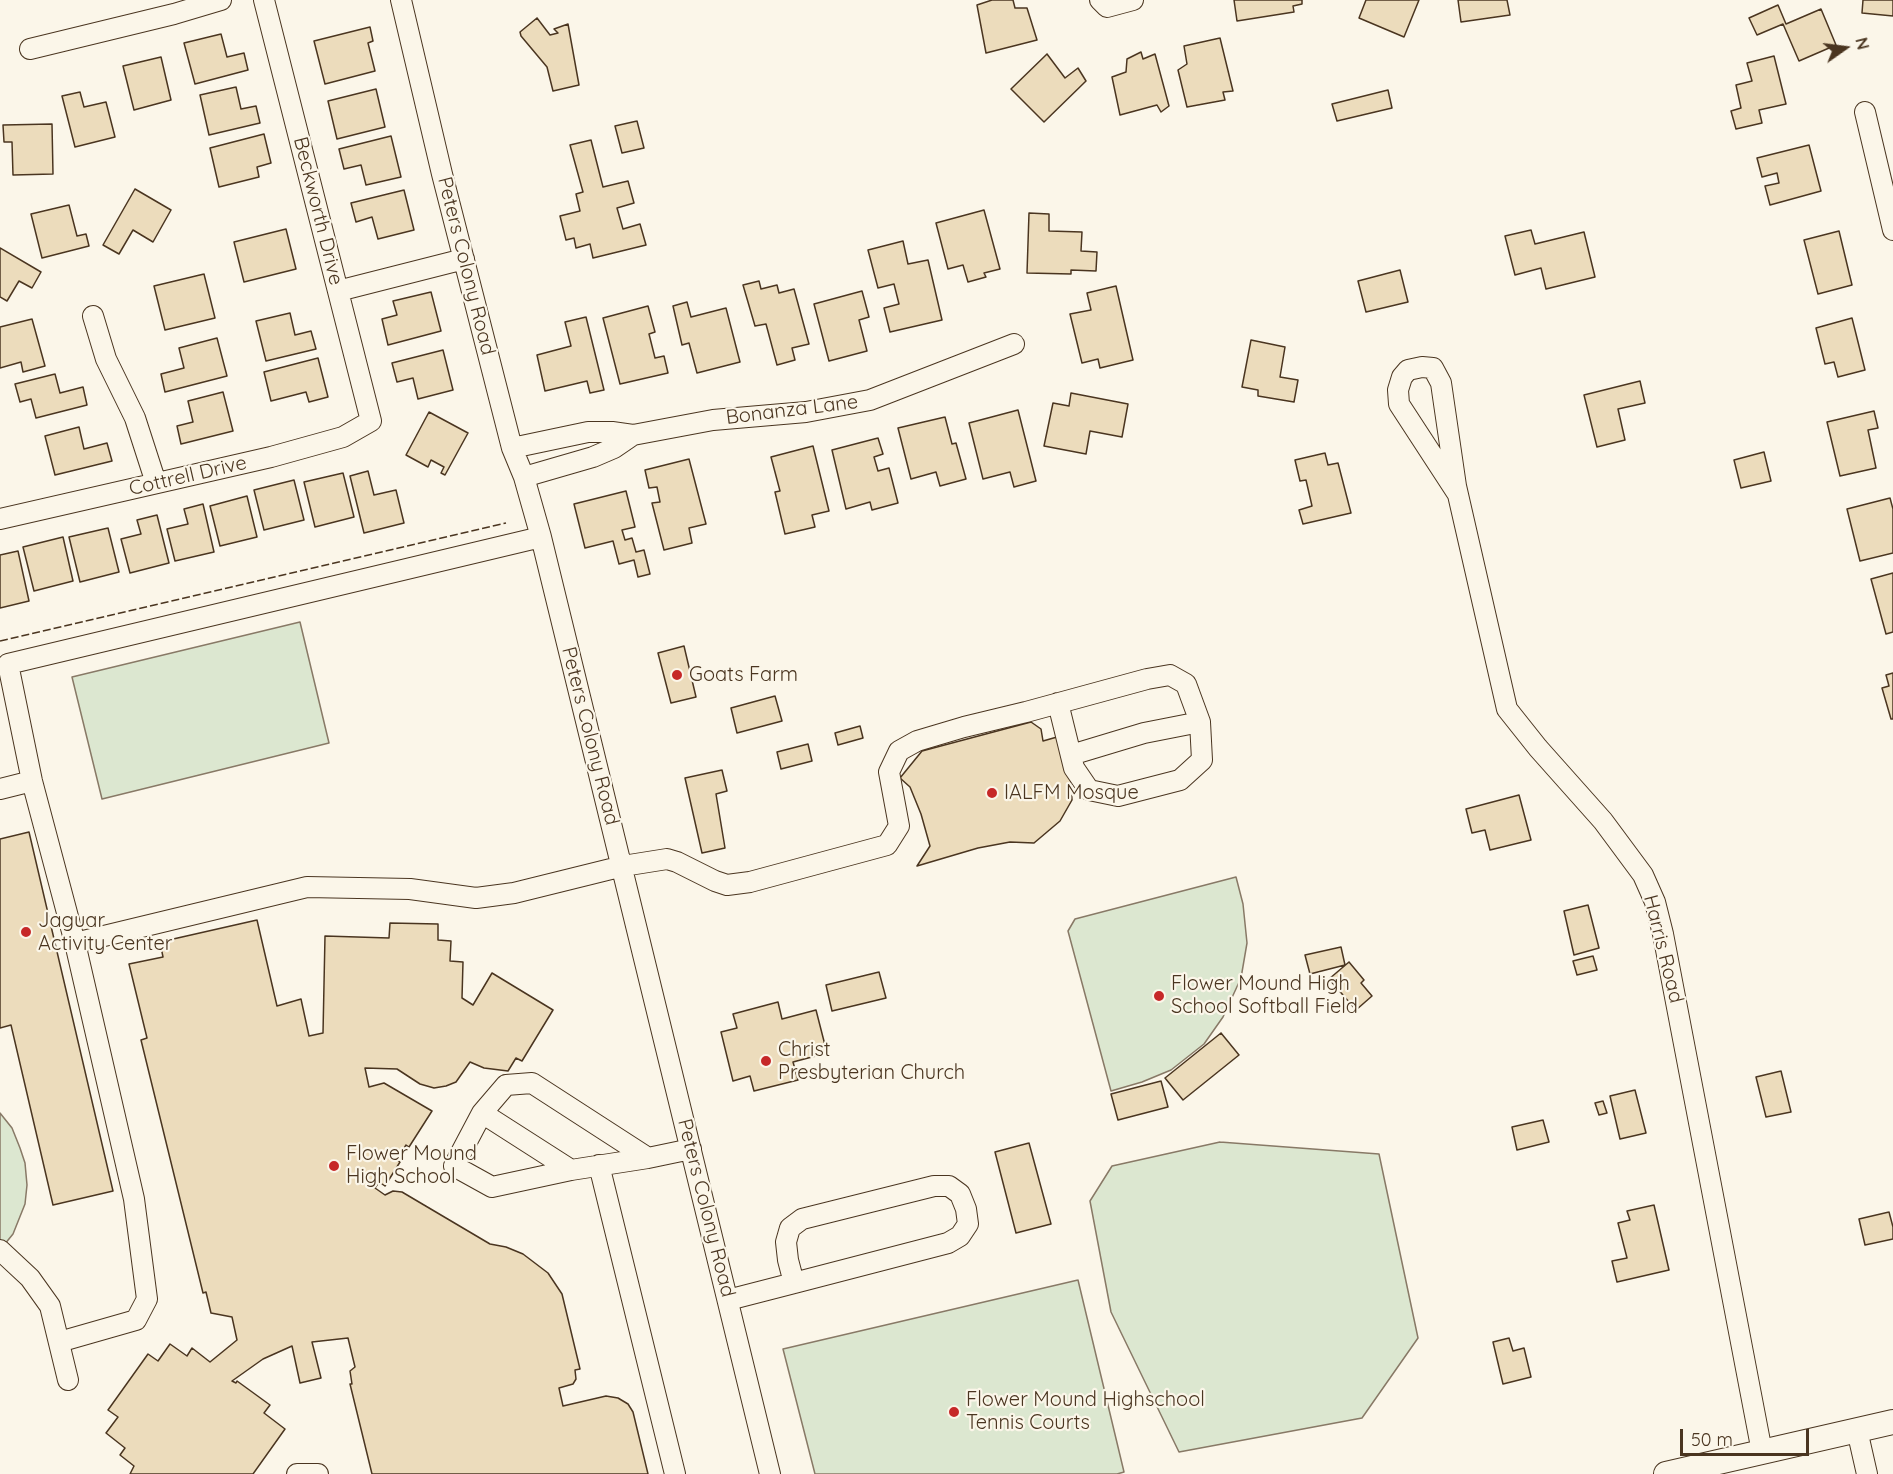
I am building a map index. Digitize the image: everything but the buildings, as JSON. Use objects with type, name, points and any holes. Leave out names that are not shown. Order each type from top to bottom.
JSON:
[{"type":"main road","points":[[1666,1474],[1893,1422]]},
{"type":"street","points":[[30,49],[174,14],[221,0]]},
{"type":"street","name":"Beckworth Drive","points":[[264,0],[371,421]]},
{"type":"street","name":"Peters Colony Road","points":[[401,0],[512,448],[524,477],[542,537],[770,1474]]},
{"type":"street","points":[[1100,0],[1107,7],[1132,0]]},
{"type":"street","points":[[1865,111],[1893,230]]},
{"type":"street","points":[[338,291],[464,259]]},
{"type":"street","points":[[93,316],[106,359],[135,418],[156,483]]},
{"type":"street","name":"Bonanza Lane","points":[[512,448],[588,432],[633,435],[713,420],[806,412],[870,400],[1014,344]]},
{"type":"street","name":"Harris Road","points":[[1457,493],[1399,404],[1398,390],[1402,377],[1408,370],[1422,367],[1433,368],[1441,383],[1457,493],[1507,709],[1538,748],[1603,821],[1643,875],[1655,902],[1762,1452]]},
{"type":"street","name":"Cottrell Drive","points":[[0,519],[270,457],[343,437],[371,421]]},
{"type":"street","name":"Bonanza Lane","points":[[524,477],[593,457],[614,448],[633,435]]},
{"type":"street","points":[[59,1342],[136,1320],[147,1299],[134,1199],[75,943],[4,665],[542,537]]},
{"type":"street","points":[[75,943],[307,886],[410,889],[476,898],[514,893],[622,866],[667,859],[728,885],[750,882],[887,845],[898,826],[889,772],[899,752],[917,741],[1147,679],[1170,675],[1186,684],[1200,722],[1202,760],[1180,780],[1170,783],[1118,796],[1089,790],[1074,768],[1058,703]]},
{"type":"street","points":[[1071,754],[1144,733],[1200,722]]},
{"type":"street","points":[[0,789],[32,781]]},
{"type":"street","points":[[648,1158],[532,1083],[506,1085],[482,1113],[454,1166],[492,1187],[571,1170],[648,1158],[691,1149]]},
{"type":"street","points":[[482,1113],[571,1170]]},
{"type":"street","points":[[599,1166],[675,1474]]},
{"type":"street","points":[[728,1300],[794,1283],[948,1243],[960,1236],[968,1224],[966,1209],[960,1194],[949,1186],[934,1186],[802,1219],[790,1228],[786,1242],[794,1283]]},
{"type":"street","points":[[0,1250],[30,1278],[50,1306],[68,1380]]},
{"type":"street","points":[[1857,1430],[1867,1474]]},
{"type":"street","points":[[297,1474],[318,1474]]},
{"type":"green space","points":[[300,622],[329,743],[102,799],[72,677]]},
{"type":"green space","name":"Flower Mound High School Softball Field","points":[[1236,877],[1243,904],[1247,943],[1241,978],[1223,1017],[1204,1044],[1171,1070],[1111,1091],[1068,931],[1075,919]]},
{"type":"green space","points":[[0,1113],[12,1128],[20,1148],[25,1163],[27,1185],[25,1204],[13,1234],[0,1250]]},
{"type":"green space","points":[[1220,1142],[1379,1154],[1418,1338],[1362,1418],[1179,1452],[1111,1312],[1090,1201],[1112,1166]]},
{"type":"green space","name":"Flower Mound Highschool Tennis Courts","points":[[1078,1280],[1124,1472],[1117,1474],[815,1474],[783,1349]]},
{"type":"fence","points":[[0,641],[506,523]]},
{"type":"place","name":"Goats Farm","points":[[677,675]]},
{"type":"place","name":"IALFM Mosque","points":[[992,793]]},
{"type":"place","name":"Jaguar Activity Center","points":[[26,932]]},
{"type":"place","name":"Flower Mound High School Softball Field","points":[[1159,996]]},
{"type":"place","name":"Christ Presbyterian Church","points":[[766,1061]]},
{"type":"place","name":"Flower Mound High School","points":[[334,1166]]},
{"type":"place","name":"Flower Mound Highschool Tennis Courts","points":[[954,1412]]}]
